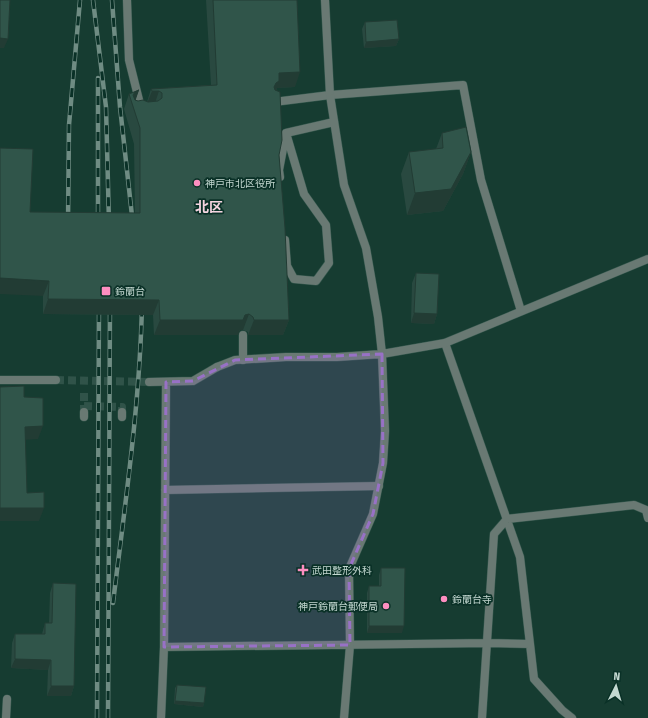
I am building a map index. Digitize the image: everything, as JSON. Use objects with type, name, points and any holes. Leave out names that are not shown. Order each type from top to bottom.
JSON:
[{"type":"street","points":[[127,0],[129,60],[137,109],[142,112],[152,111]]},
{"type":"street","points":[[325,0],[330,95],[344,185],[366,248],[378,317],[382,354],[385,431],[383,463],[373,514],[349,569],[350,645],[344,718]]},
{"type":"street","points":[[274,102],[330,95],[463,85],[481,180],[522,311]]},
{"type":"street","points":[[286,133],[334,122]]},
{"type":"street","points":[[281,185],[280,170],[286,133]]},
{"type":"street","points":[[284,229],[287,266],[294,279],[316,281],[329,263],[326,225],[304,194],[286,133]]},
{"type":"street","points":[[149,382],[193,382],[217,367],[235,360],[382,354],[445,343],[648,259]]},
{"type":"street","points":[[243,335],[243,360]]},
{"type":"street","points":[[445,343],[520,557],[534,679],[562,714],[572,718]]},
{"type":"street","points":[[0,380],[56,380]]},
{"type":"street","points":[[161,718],[164,647],[166,382]]},
{"type":"street","points":[[166,490],[379,486]]},
{"type":"street","points":[[482,718],[494,534],[507,519],[634,505],[646,510],[648,518]]},
{"type":"street","points":[[164,647],[488,643],[530,644]]},
{"type":"street","points":[[6,718],[7,699]]},
{"type":"highlighted area","points":[[382,354],[383,463],[373,514],[349,569],[350,645],[164,647],[166,382],[193,381],[235,360]]},
{"type":"building","points":[[0,0],[10,0],[8,39],[0,38]]},
{"type":"building","points":[[213,0],[297,0],[300,72],[279,73],[279,81],[274,87],[275,90],[280,92],[282,140],[279,155],[285,228],[289,320],[254,320],[249,314],[245,315],[243,320],[160,320],[159,300],[48,299],[49,281],[0,278],[0,148],[33,149],[30,212],[140,213],[140,128],[129,94],[139,90],[133,95],[135,100],[143,100],[148,102],[158,101],[162,98],[162,93],[159,91],[152,91],[151,89],[217,85]]},
{"type":"building","points":[[397,20],[399,39],[366,42],[365,22]]},
{"type":"building","points":[[466,127],[471,152],[451,189],[415,193],[409,152],[443,148],[442,133]]},
{"type":"building","points":[[416,273],[439,274],[437,314],[414,313]]},
{"type":"building","points":[[24,386],[24,397],[43,398],[43,426],[25,427],[27,493],[44,492],[44,508],[0,508],[0,387]]},
{"type":"building","points":[[381,568],[405,568],[404,626],[369,626],[369,586],[381,586]]},
{"type":"building","points":[[53,583],[76,584],[74,686],[51,686],[51,660],[15,659],[15,634],[45,634],[45,623],[52,623]]},
{"type":"building","points":[[177,685],[206,687],[204,703],[175,701]]},
{"type":"tunnel","points":[[56,380],[149,382]]},
{"type":"tunnel","points":[[84,393],[84,410]]},
{"type":"tunnel","points":[[84,406],[122,407],[122,417]]},
{"type":"railway","points":[[68,223],[69,125],[80,0]]},
{"type":"railway","points":[[93,0],[106,107],[109,223]]},
{"type":"railway","points":[[112,0],[120,107],[133,225]]},
{"type":"railway","points":[[98,78],[98,224]]},
{"type":"railway","points":[[108,718],[110,303]]},
{"type":"railway","points":[[97,718],[99,304]]},
{"type":"railway","points":[[113,603],[135,416],[141,341],[142,304]]},
{"type":"place","name":"神戸市北区役所","points":[[197,183]]},
{"type":"place","name":"鈴蘭台","points":[[106,291]]},
{"type":"place","name":"武田整形外科","points":[[303,570]]},
{"type":"place","name":"鈴蘭台寺","points":[[444,599]]},
{"type":"place","name":"神戸鈴蘭台郵便局","points":[[386,606]]},
{"type":"district","name":"北区","points":[[209,207]]}]
